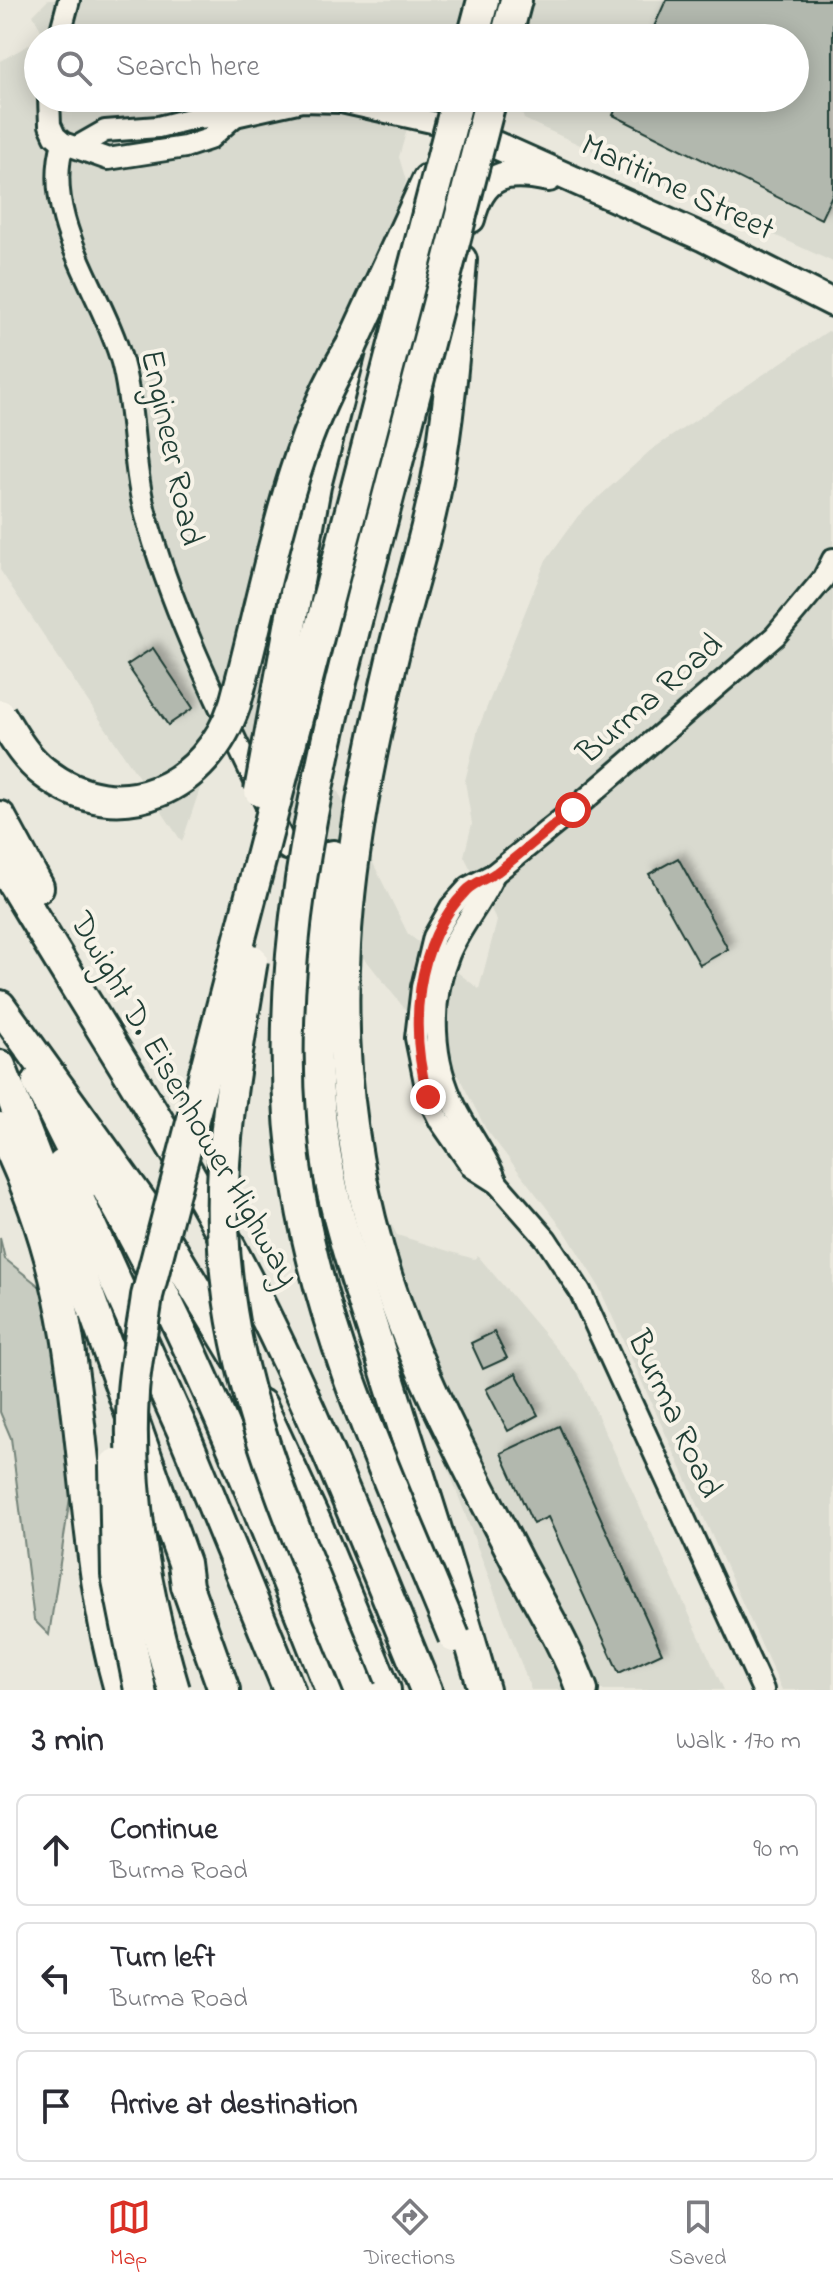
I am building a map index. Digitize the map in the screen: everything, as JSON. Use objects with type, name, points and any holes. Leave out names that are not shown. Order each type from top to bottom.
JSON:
[{"type":"highway","points":[[475,24],[481,0]]},
{"type":"highway","points":[[508,24],[514,0]]},
{"type":"highway","points":[[0,715],[37,767],[56,781],[90,795],[129,798],[155,793],[181,781],[203,763],[220,741],[235,704],[312,424],[327,384],[351,347],[393,259],[427,181],[450,112]]},
{"type":"highway","points":[[174,1690],[157,1633],[140,1543],[133,1481],[133,1391],[147,1296],[207,1055],[304,695],[451,112]]},
{"type":"highway","points":[[484,1690],[345,1369],[317,1280],[294,1158],[287,1066],[287,1003],[295,911],[311,819],[356,623],[485,112]]},
{"type":"highway","points":[[461,260],[447,409],[435,491],[396,643],[358,819],[347,895],[343,1033],[357,1155],[377,1245],[417,1361],[582,1690]]},
{"type":"highway","points":[[207,1055],[252,833],[315,486],[351,347]]},
{"type":"highway","points":[[396,643],[358,760],[328,882],[316,973],[317,1079],[325,1152],[337,1211],[476,1690]]},
{"type":"highway","points":[[304,695],[257,932],[231,1093],[223,1170],[224,1249],[234,1335],[260,1437],[360,1690]]},
{"type":"highway","points":[[0,817],[96,990],[159,1119]]},
{"type":"highway","name":"Dwight D. Eisenhower Highway","points":[[0,861],[82,1001],[159,1119],[243,1273],[299,1387],[426,1690]]},
{"type":"highway","points":[[0,1008],[80,1205],[218,1513],[289,1690]]},
{"type":"highway","points":[[0,1008],[159,1333],[226,1484],[309,1690]]},
{"type":"highway","points":[[0,1008],[145,1258],[245,1480],[331,1690]]},
{"type":"highway","points":[[0,1008],[152,1217],[237,1357],[285,1453],[385,1690]]},
{"type":"highway","points":[[0,1066],[56,1205],[184,1563],[187,1586],[224,1690]]},
{"type":"highway","points":[[0,1128],[32,1203],[61,1303],[98,1591],[120,1690]]},
{"type":"highway","points":[[133,1391],[115,1434],[114,1514],[121,1608],[140,1690]]},
{"type":"highway","points":[[158,1491],[162,1514],[158,1528],[152,1539],[132,1552],[160,1558],[187,1586]]},
{"type":"main road","name":"Maritime Street","points":[[456,112],[477,136],[704,238],[833,303]]},
{"type":"main road","points":[[461,260],[477,136],[485,112]]},
{"type":"main road","points":[[461,260],[476,200],[486,185],[502,175],[521,172],[576,183]]},
{"type":"street","points":[[63,24],[69,0]]},
{"type":"street","name":"Engineer Road","points":[[50,112],[50,125],[70,145],[57,162],[58,194],[76,252],[122,364],[145,509],[165,578],[187,634],[287,849]]},
{"type":"street","points":[[70,145],[105,131],[158,127],[194,118],[253,112]]},
{"type":"street","points":[[70,145],[108,159],[158,154],[209,139],[235,116]]},
{"type":"street","name":"Burma Road","points":[[763,1690],[585,1301],[546,1239],[497,1183],[486,1155],[447,1089],[440,1067],[436,1005],[450,951],[482,902],[494,874],[775,636],[823,579],[833,559]]},
{"type":"shaded area","points":[[48,0],[833,0],[833,262],[524,119],[522,112],[809,112],[809,24],[38,24],[33,15]]},
{"type":"shaded area","points":[[24,48],[24,112],[412,112],[399,157],[406,181],[256,625],[408,934],[479,989],[497,921],[464,856],[472,824],[465,781],[478,729],[546,560],[578,516],[651,450],[828,331],[833,333],[833,1690],[782,1690],[598,1285],[566,1233],[486,1129],[460,1079],[288,861],[298,852],[228,705],[182,842],[0,570],[0,61]]},
{"type":"shaded area","points":[[297,1139],[354,1196],[384,1211],[397,1235],[474,1259],[478,1256],[579,1375],[724,1690],[531,1690],[443,1455],[388,1323],[351,1295],[314,1256]]},
{"type":"shaded area","points":[[0,1238],[5,1259],[43,1289],[68,1397],[75,1465],[49,1635],[34,1620],[11,1438],[0,1412]]},
{"type":"building","points":[[666,0],[833,0],[833,193],[821,219],[613,115],[614,112],[809,112],[809,24],[655,24]]},
{"type":"building","points":[[153,648],[193,708],[168,725],[127,665]]},
{"type":"building","points":[[678,858],[728,949],[700,965],[649,874]]},
{"type":"building","points":[[494,1332],[507,1358],[483,1369],[471,1343]]},
{"type":"building","points":[[516,1373],[538,1415],[508,1431],[486,1389]]},
{"type":"building","points":[[559,1426],[662,1653],[619,1673],[548,1517],[533,1524],[501,1453]]},
{"type":"route","points":[[428,1097],[419,1066],[416,1038],[422,987],[434,937],[451,907],[469,887],[494,874],[573,810]]}]
